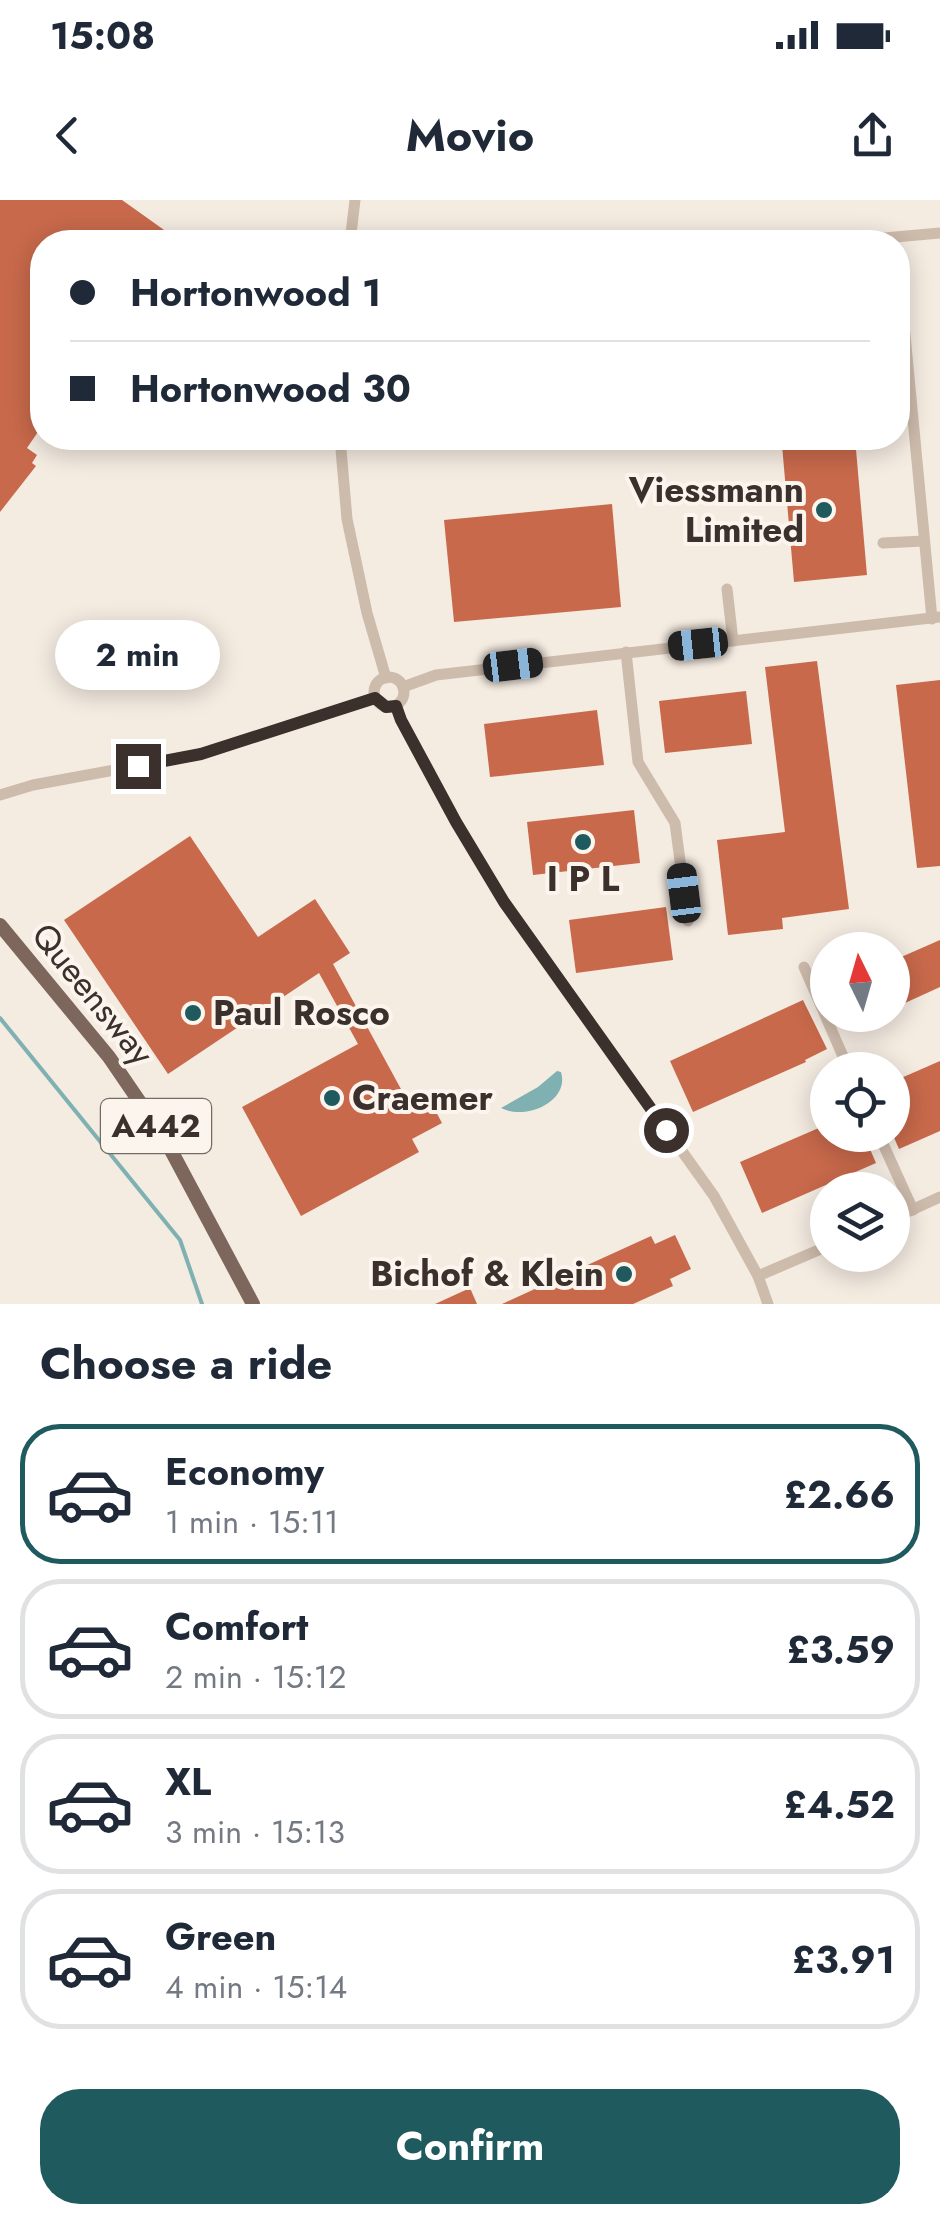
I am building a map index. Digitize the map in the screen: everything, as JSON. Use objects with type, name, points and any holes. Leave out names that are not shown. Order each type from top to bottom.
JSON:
[{"type":"main road","name":"Queensway","points":[[1,928],[108,1057],[165,1139],[253,1304]]},
{"type":"street","points":[[351,230],[355,200]]},
{"type":"street","points":[[910,238],[940,233]]},
{"type":"street","points":[[403,687],[436,675],[936,618],[924,541],[910,390]]},
{"type":"street","points":[[341,450],[347,519],[386,678]]},
{"type":"street","points":[[883,544],[924,541]]},
{"type":"street","points":[[727,588],[733,641]]},
{"type":"street","points":[[626,652],[638,762],[676,823],[688,920]]},
{"type":"street","points":[[386,678],[398,680],[403,687],[404,696],[396,706],[386,707],[375,698],[377,683],[386,678]]},
{"type":"street","points":[[0,795],[201,754],[375,698]]},
{"type":"street","points":[[396,706],[456,822],[504,902],[714,1196],[758,1276],[768,1304]]},
{"type":"street","points":[[804,967],[841,1052]]},
{"type":"street","points":[[887,1152],[913,1210]]},
{"type":"street","points":[[910,1211],[940,1197]]},
{"type":"street","points":[[758,1276],[810,1254]]},
{"type":"water","points":[[557,1071],[561,1072],[562,1082],[559,1092],[544,1106],[522,1112],[501,1108],[538,1087]]},
{"type":"building","points":[[0,200],[122,200],[164,230],[30,230],[27,448],[37,455],[32,463],[36,466],[0,512]]},
{"type":"building","name":"Viessmann Limited","points":[[782,450],[856,450],[867,575],[794,582]]},
{"type":"building","points":[[612,504],[621,607],[454,622],[444,520]]},
{"type":"building","points":[[817,661],[849,909],[782,918],[783,929],[728,935],[717,840],[785,832],[765,667]]},
{"type":"building","points":[[940,680],[940,866],[917,868],[896,685]]},
{"type":"building","points":[[746,691],[752,744],[665,753],[659,701]]},
{"type":"building","points":[[597,710],[604,765],[490,777],[484,724]]},
{"type":"building","name":"I P L","points":[[634,810],[640,863],[533,875],[527,822]]},
{"type":"building","name":"Paul Rosco","points":[[190,836],[258,937],[315,899],[350,953],[333,964],[408,1102],[426,1093],[442,1123],[412,1139],[419,1152],[301,1216],[242,1107],[358,1044],[319,973],[168,1074],[64,920]]},
{"type":"building","points":[[666,907],[673,960],[576,973],[569,920]]},
{"type":"building","points":[[940,940],[940,987],[910,1001],[910,953]]},
{"type":"building","points":[[803,1000],[810,1014],[810,1032],[819,1032],[827,1049],[810,1052],[806,1062],[693,1112],[670,1061]]},
{"type":"building","points":[[940,1061],[940,1131],[910,1144],[910,1074]]},
{"type":"building","points":[[810,1132],[810,1152],[871,1152],[876,1163],[855,1172],[810,1172],[810,1192],[762,1213],[740,1162]]},
{"type":"building","name":"Bichof & Klein","points":[[675,1235],[691,1269],[670,1279],[673,1286],[633,1304],[502,1304],[651,1236],[655,1244]]},
{"type":"building","name":"Bichof & Klein","points":[[470,1288],[477,1304],[435,1304]]},
{"type":"waterway","points":[[0,1018],[180,1240],[202,1304]]},
{"type":"place","name":"Viessmann Limited","points":[[824,510]]},
{"type":"place","name":"I P L","points":[[583,842]]},
{"type":"place","name":"Paul Rosco","points":[[193,1013]]},
{"type":"place","name":"Craemer","points":[[332,1098]]},
{"type":"place","name":"Bichof & Klein","points":[[624,1274]]},
{"type":"route","points":[[138,766],[201,754],[375,698],[386,707],[396,706],[456,822],[504,902],[666,1130]]}]
